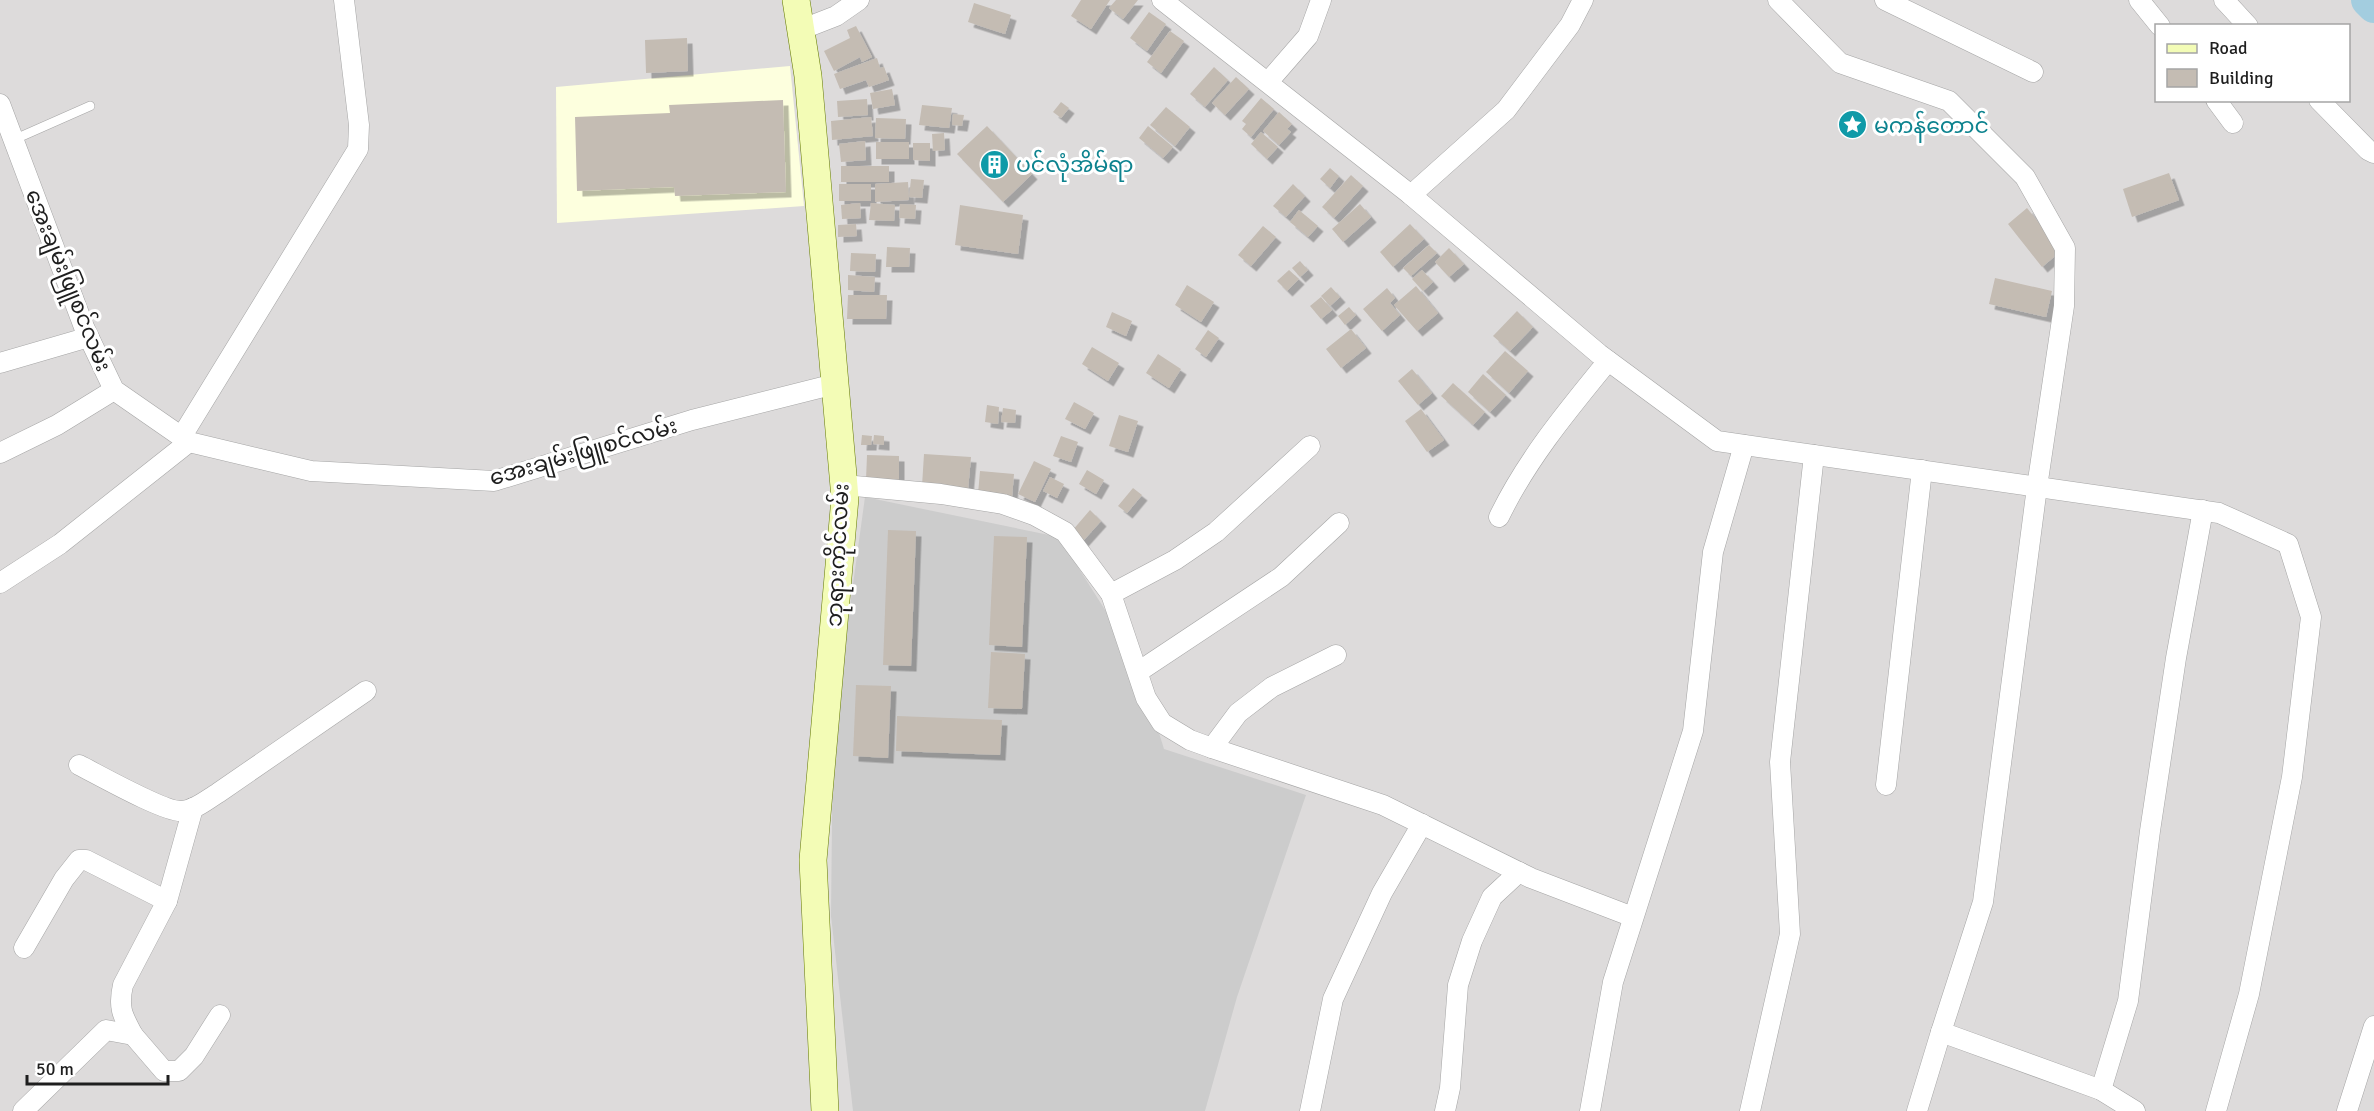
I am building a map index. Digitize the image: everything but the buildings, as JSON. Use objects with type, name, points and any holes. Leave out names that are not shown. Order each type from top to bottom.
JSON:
[{"type":"street","points":[[0,583],[60,544],[185,439],[358,149],[359,125],[344,0]]},
{"type":"street","name":"ဘုရားကိုင်လမ်း","points":[[795,0],[808,76],[845,498],[813,860],[825,1111]]},
{"type":"street","points":[[800,30],[836,16],[859,0]]},
{"type":"street","points":[[1162,0],[1183,7],[1268,82],[1411,195],[1608,361],[1717,441],[2203,510],[2219,513],[2288,544],[2311,617],[2292,777],[2249,994],[2216,1111]]},
{"type":"street","points":[[1268,82],[1308,36],[1321,0]]},
{"type":"street","points":[[1411,195],[1506,110],[1570,25],[1583,0]]},
{"type":"street","points":[[1778,0],[1840,63],[1950,102],[2025,177],[2065,248],[2064,306],[2037,487],[1983,902],[1917,1111]]},
{"type":"street","points":[[1885,0],[2033,72]]},
{"type":"street","points":[[2139,0],[2158,24]]},
{"type":"street","points":[[2224,0],[2246,24]]},
{"type":"street","points":[[2217,102],[2233,123]]},
{"type":"street","points":[[2321,102],[2374,153]]},
{"type":"street","name":"အေးချမ်းဖြူစင်လမ်း","points":[[0,104],[89,336],[114,390],[185,439],[311,471],[494,481],[692,420],[835,384]]},
{"type":"street","points":[[0,363],[89,336]]},
{"type":"street","points":[[1499,517],[1510,494],[1560,420],[1608,361]]},
{"type":"street","points":[[0,453],[57,425],[114,390]]},
{"type":"street","points":[[1590,1111],[1613,982],[1693,731],[1713,552],[1744,445]]},
{"type":"street","points":[[1111,594],[1175,560],[1216,532],[1310,446]]},
{"type":"street","points":[[1750,1111],[1790,934],[1780,762],[1814,455]]},
{"type":"street","points":[[1886,785],[1922,470]]},
{"type":"street","points":[[844,485],[941,494],[1003,504],[1034,515],[1065,532],[1111,594],[1146,698],[1162,723],[1190,740],[1383,805],[1519,872],[1633,916]]},
{"type":"street","points":[[2101,1090],[2128,1001],[2176,658],[2203,510]]},
{"type":"street","points":[[1138,672],[1281,577],[1339,523]]},
{"type":"street","points":[[1212,748],[1238,713],[1272,687],[1336,655]]},
{"type":"street","points":[[79,765],[153,803],[180,812],[193,808],[366,692]]},
{"type":"street","points":[[193,808],[167,901],[123,985],[120,999],[123,1016],[133,1035],[164,1071],[179,1071],[194,1056],[220,1015]]},
{"type":"street","points":[[1310,1111],[1333,999],[1382,893],[1422,824]]},
{"type":"street","points":[[24,948],[64,879],[80,860],[86,860],[167,901]]},
{"type":"street","points":[[1445,1111],[1450,1088],[1458,985],[1472,941],[1492,897],[1519,872]]},
{"type":"street","points":[[2347,1111],[2374,1026]]},
{"type":"street","points":[[23,1111],[106,1030],[133,1035]]},
{"type":"street","points":[[1941,1032],[2101,1090],[2135,1111]]},
{"type":"lane","points":[[13,140],[90,106]]},
{"type":"shaded area","points":[[0,0],[2374,0],[2374,1111],[0,1111]]},
{"type":"shaded area","points":[[790,66],[804,206],[557,223],[556,87]]},
{"type":"shaded area","points":[[865,497],[1059,537],[1136,659],[1164,749],[1306,795],[1237,997],[1205,1111],[853,1111],[831,916],[833,730]]},
{"type":"waterway","points":[[2368,0],[2374,6]]},
{"type":"place","name":"မကန်တောင်","points":[[1853,125]]},
{"type":"place","name":"ပင်လုံအိမ်ရာ","points":[[995,164]]}]
